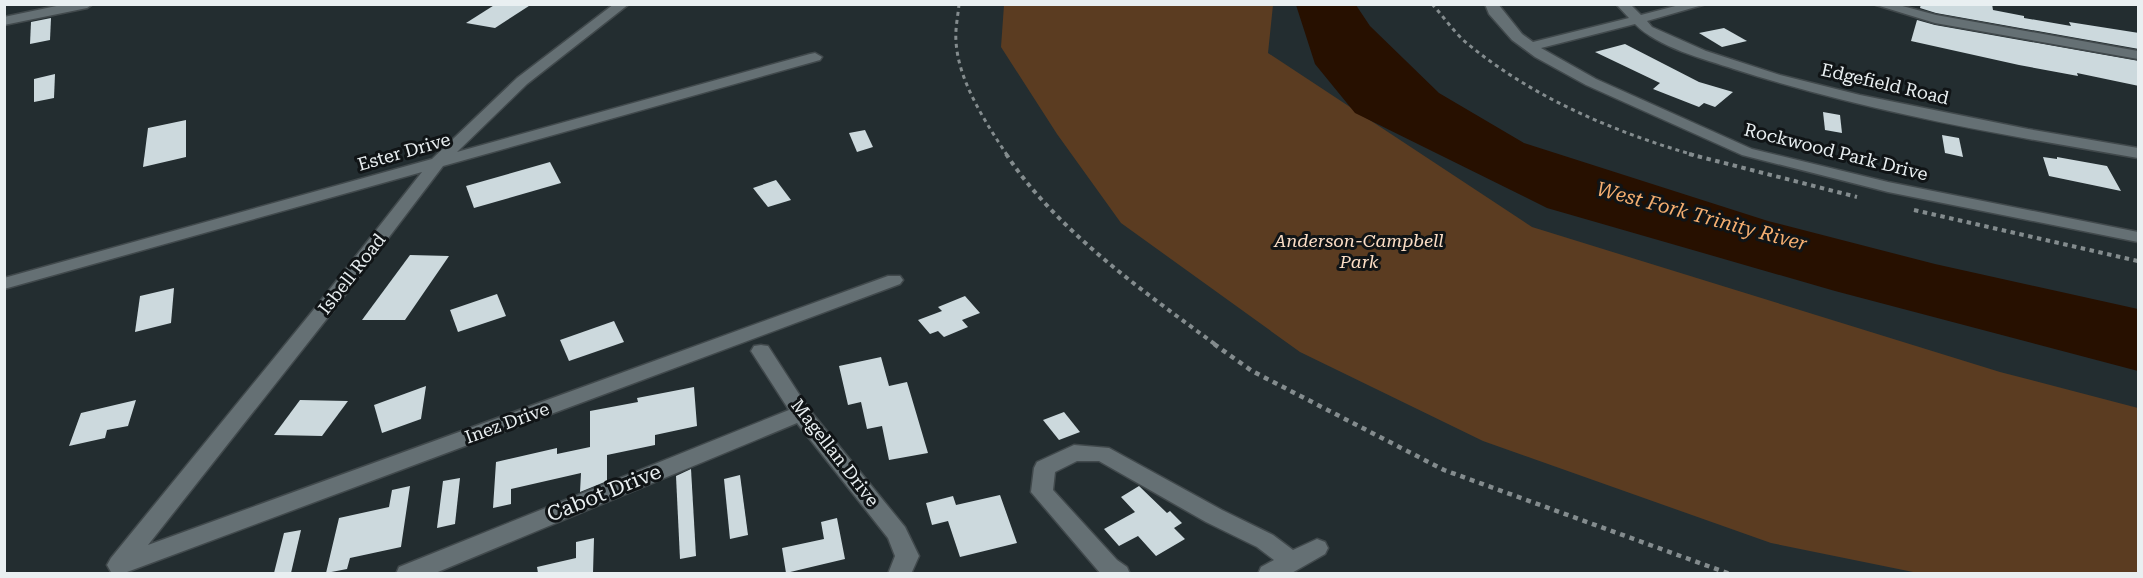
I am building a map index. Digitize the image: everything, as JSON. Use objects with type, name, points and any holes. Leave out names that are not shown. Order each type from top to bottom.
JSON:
[{"type":"street","points":[[4,21],[87,4]]},
{"type":"street","name":"Isbell Road","points":[[116,569],[327,306],[437,163],[522,81],[623,4]]},
{"type":"street","name":"Rockwood Park Drive","points":[[1491,4],[1494,11],[1530,47],[1591,82],[1747,152],[1888,187],[2139,237]]},
{"type":"street","points":[[1622,4],[1632,20]]},
{"type":"street","points":[[1530,47],[1700,4]]},
{"type":"street","points":[[1879,4],[1935,20],[2139,54]]},
{"type":"street","name":"Edgefield Road","points":[[1632,20],[1665,38],[1720,61],[1774,78],[1918,112],[2139,153]]},
{"type":"street","name":"Ester Drive","points":[[4,284],[815,57]]},
{"type":"street","name":"Inez Drive","points":[[116,569],[894,280]]},
{"type":"street","name":"Magellan Drive","points":[[761,351],[801,413],[897,533],[903,565]]},
{"type":"street","name":"Cabot Drive","points":[[407,573],[801,413]]},
{"type":"street","points":[[1119,573],[1109,567],[1042,492],[1045,468],[1074,453],[1102,453],[1214,516],[1265,540],[1291,561]]},
{"type":"street","points":[[1269,573],[1317,548]]},
{"type":"path","points":[[959,4],[956,42],[965,78],[982,117],[1009,158],[1054,213],[1124,275],[1175,315],[1252,371],[1444,470],[1730,573]]},
{"type":"green space","name":"Anderson-Campbell Park","points":[[1004,5],[1273,5],[1268,53],[1532,227],[2000,372],[2138,408],[2138,573],[1918,573],[1771,543],[1483,441],[1300,352],[1121,223],[1057,134],[1001,47]]},
{"type":"water","name":"West Fork Trinity River","points":[[1296,5],[1356,5],[1370,26],[1439,93],[1524,143],[1768,221],[1935,264],[2138,309],[2138,371],[1835,291],[1547,208],[1355,113],[1315,64]]},
{"type":"building","points":[[496,4],[532,4],[495,28],[466,23]]},
{"type":"building","points":[[1921,4],[1992,4],[1993,10],[2024,16],[2024,18],[2071,26],[2069,22],[2139,33],[2139,49],[1936,13],[1920,8]]},
{"type":"building","points":[[51,18],[50,40],[30,44],[31,22]]},
{"type":"building","points":[[1917,20],[2139,61],[2139,86],[2077,73],[2078,76],[2019,65],[1911,41]]},
{"type":"building","points":[[1724,28],[1747,41],[1722,47],[1699,33]]},
{"type":"building","points":[[1625,44],[1699,82],[1733,92],[1715,107],[1704,103],[1699,107],[1653,89],[1660,83],[1595,52]]},
{"type":"building","points":[[55,74],[54,98],[34,102],[34,79]]},
{"type":"building","points":[[1823,112],[1840,115],[1842,133],[1825,130]]},
{"type":"building","points":[[186,120],[186,157],[143,167],[148,128]]},
{"type":"building","points":[[865,130],[873,147],[857,152],[849,133]]},
{"type":"building","points":[[1942,135],[1959,138],[1963,157],[1945,153]]},
{"type":"building","points":[[2043,157],[2057,159],[2057,157],[2107,166],[2121,191],[2049,176]]},
{"type":"building","points":[[550,162],[561,183],[474,208],[466,186]]},
{"type":"building","points":[[776,180],[791,200],[768,207],[753,188]]},
{"type":"building","points":[[410,255],[449,256],[405,320],[362,320]]},
{"type":"building","points":[[174,288],[171,323],[135,332],[140,296]]},
{"type":"building","points":[[497,294],[506,316],[458,332],[450,310]]},
{"type":"building","points":[[965,296],[980,313],[962,320],[968,327],[944,337],[938,331],[930,334],[918,320],[942,311],[938,307]]},
{"type":"building","points":[[614,321],[624,342],[569,361],[560,340]]},
{"type":"building","points":[[881,357],[889,386],[907,382],[928,453],[889,460],[882,426],[867,429],[861,402],[848,405],[839,366]]},
{"type":"building","points":[[426,386],[421,419],[382,433],[374,405]]},
{"type":"building","points":[[694,387],[697,426],[655,435],[655,445],[607,455],[607,481],[580,492],[581,473],[511,489],[511,504],[493,508],[496,462],[557,448],[557,454],[590,447],[590,411],[638,402],[637,398]]},
{"type":"building","points":[[136,400],[128,426],[107,430],[105,438],[69,446],[81,413]]},
{"type":"building","points":[[300,400],[348,401],[322,436],[274,435]]},
{"type":"building","points":[[1064,412],[1080,432],[1059,440],[1043,420]]},
{"type":"building","points":[[691,469],[696,556],[680,559],[676,476]]},
{"type":"building","points":[[740,475],[748,535],[730,539],[724,479]]},
{"type":"building","points":[[460,478],[455,524],[437,528],[443,481]]},
{"type":"building","points":[[410,486],[401,547],[350,558],[347,569],[326,573],[339,518],[389,507],[392,490]]},
{"type":"building","points":[[1139,486],[1167,513],[1170,511],[1182,523],[1174,528],[1185,539],[1156,556],[1138,536],[1119,546],[1104,529],[1135,512],[1121,497]]},
{"type":"building","points":[[1000,495],[1017,543],[960,557],[948,521],[932,525],[926,503],[953,496],[956,505]]},
{"type":"building","points":[[837,518],[845,559],[786,573],[782,548],[824,539],[821,522]]},
{"type":"building","points":[[301,530],[291,573],[274,573],[284,533]]},
{"type":"building","points":[[594,538],[593,573],[538,573],[537,567],[576,558],[576,542]]}]
